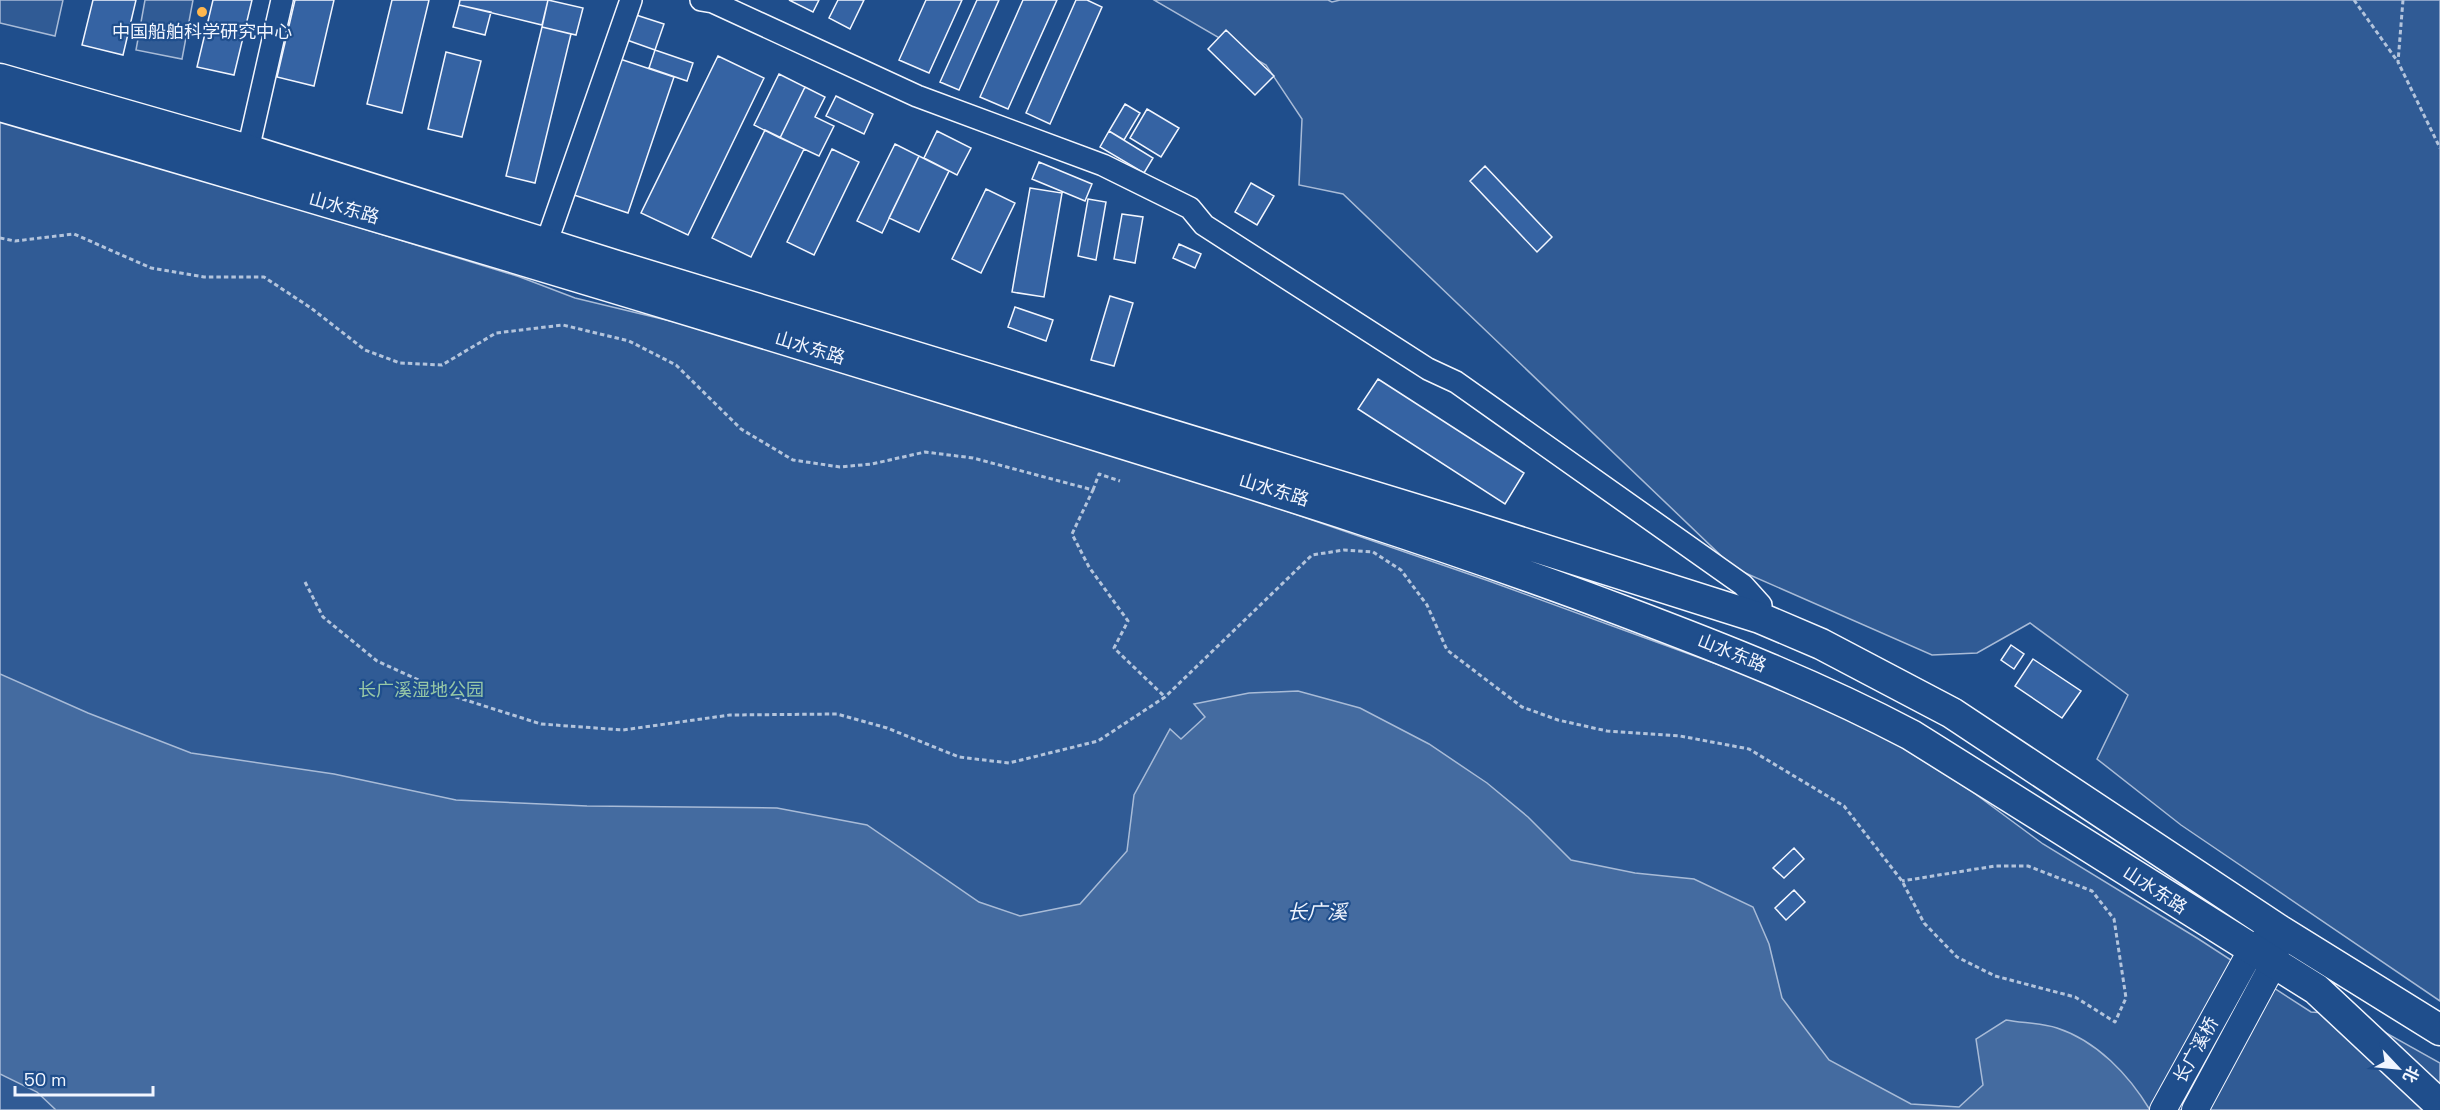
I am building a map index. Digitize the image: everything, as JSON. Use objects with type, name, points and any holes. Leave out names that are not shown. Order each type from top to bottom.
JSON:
[{"type":"highway","name":"山水东路","points":[[0,79],[248,150],[546,243],[1337,498],[1781,673],[1850,703],[1967,769],[2316,989],[2440,1105]]},
{"type":"highway","name":"山水东路","points":[[0,106],[672,306],[1760,618],[1821,644],[1952,712],[2279,930],[2440,1030]]},
{"type":"main road","points":[[2263,956],[2279,930]]},
{"type":"main road","name":"长广溪桥","points":[[2163,1110],[2230,991],[2263,956]]},
{"type":"main road","name":"长广溪桥","points":[[2195,1110],[2253,1004],[2263,956]]},
{"type":"street","points":[[248,150],[282,0]]},
{"type":"street","points":[[546,243],[631,0]]},
{"type":"street","points":[[709,1],[917,96],[1102,165],[1190,208],[1204,225],[1428,369],[1456,382],[1743,585],[1761,605],[1760,618]]},
{"type":"path","points":[[2354,0],[2398,62],[2440,148]]},
{"type":"path","points":[[2398,62],[2403,0]]},
{"type":"path","points":[[0,238],[15,241],[74,234],[151,268],[204,277],[264,277],[311,308],[365,350],[400,363],[442,365],[496,333],[562,325],[629,341],[676,365],[741,429],[793,459],[840,467],[872,464],[925,452],[973,458],[1093,490]]},
{"type":"path","points":[[1120,482],[1099,474],[1072,534],[1089,567],[1128,621],[1114,648],[1165,697]]},
{"type":"path","points":[[305,582],[323,617],[377,661],[456,697],[541,724],[623,730],[730,715],[837,714],[887,728],[959,757],[1009,763],[1098,741],[1165,697],[1312,555],[1344,550],[1373,552],[1401,570],[1426,605],[1447,650],[1522,706],[1558,720],[1606,731],[1680,736],[1749,749],[1844,806],[1902,881],[1924,923],[1957,957],[1995,976],[2075,997],[2115,1022],[2126,998],[2114,919],[2092,891],[2028,866],[1995,866],[1902,881]]},
{"type":"shaded area","points":[[0,0],[63,0],[55,36],[0,23]]},
{"type":"shaded area","points":[[145,0],[193,0],[182,59],[136,50]]},
{"type":"shaded area","points":[[1154,0],[1328,0],[1332,2],[1340,0],[2440,0],[2440,1001],[2181,825],[2097,759],[2128,695],[2030,623],[1977,653],[1932,655],[1734,568],[1343,194],[1299,185],[1302,119],[1266,65]]},
{"type":"shaded area","name":"长广溪湿地公园","points":[[0,117],[520,277],[575,298],[687,325],[1228,491],[1489,581],[1788,690],[1890,740],[1970,790],[2043,844],[2197,938],[2311,1012],[2354,1015],[2440,1063],[2440,1110],[0,1110]]},
{"type":"water","name":"长广溪","points":[[0,674],[88,713],[191,753],[334,774],[456,800],[587,806],[777,808],[867,825],[979,902],[1020,916],[1080,904],[1127,851],[1134,795],[1170,729],[1181,739],[1205,717],[1194,704],[1249,693],[1298,691],[1360,708],[1429,744],[1487,783],[1528,817],[1571,860],[1635,873],[1694,879],[1753,907],[1769,944],[1782,998],[1829,1060],[1911,1104],[1959,1107],[1983,1085],[1976,1039],[2006,1020],[2051,1026],[2085,1041],[2122,1072],[2150,1110],[56,1110],[37,1092],[0,1074]]},
{"type":"building","points":[[93,0],[136,0],[123,55],[82,45]]},
{"type":"building","points":[[213,0],[252,0],[234,75],[197,67]]},
{"type":"building","points":[[295,0],[334,0],[314,86],[277,77]]},
{"type":"building","points":[[392,0],[429,0],[402,113],[367,104]]},
{"type":"building","points":[[460,0],[548,0],[542,25],[459,5]]},
{"type":"building","points":[[548,0],[583,8],[576,35],[542,27]]},
{"type":"building","points":[[789,0],[819,0],[813,12]]},
{"type":"building","points":[[838,0],[864,0],[850,29],[829,18]]},
{"type":"building","points":[[926,0],[962,0],[929,73],[899,60]]},
{"type":"building","points":[[977,0],[999,0],[959,90],[940,82]]},
{"type":"building","points":[[1023,0],[1057,0],[1008,109],[980,97]]},
{"type":"building","points":[[1076,0],[1087,0],[1102,7],[1050,124],[1026,113]]},
{"type":"building","points":[[459,5],[491,12],[485,35],[453,27]]},
{"type":"building","points":[[633,14],[664,24],[655,50],[624,39]]},
{"type":"building","points":[[542,27],[571,34],[535,183],[506,176]]},
{"type":"building","points":[[1226,30],[1274,76],[1255,95],[1208,49]]},
{"type":"building","points":[[655,50],[693,63],[687,81],[649,68]]},
{"type":"building","points":[[446,52],[481,61],[462,137],[428,129]]},
{"type":"building","points":[[718,56],[764,78],[688,235],[641,213]]},
{"type":"building","points":[[620,59],[674,77],[628,213],[574,195]]},
{"type":"building","points":[[779,74],[805,87],[780,138],[754,125]]},
{"type":"building","points":[[805,87],[825,97],[815,117],[834,126],[819,156],[780,138]]},
{"type":"building","points":[[836,96],[873,114],[864,134],[826,116]]},
{"type":"building","points":[[1125,104],[1140,113],[1124,140],[1109,131]]},
{"type":"building","points":[[1147,109],[1179,128],[1161,157],[1130,138]]},
{"type":"building","points":[[765,130],[804,149],[751,257],[712,238]]},
{"type":"building","points":[[937,131],[971,148],[957,175],[924,158]]},
{"type":"building","points":[[1109,131],[1153,158],[1144,173],[1100,147]]},
{"type":"building","points":[[895,144],[919,156],[882,233],[857,221]]},
{"type":"building","points":[[832,149],[859,162],[814,255],[787,242]]},
{"type":"building","points":[[919,156],[949,171],[919,232],[889,218]]},
{"type":"building","points":[[1039,162],[1092,184],[1085,201],[1032,179]]},
{"type":"building","points":[[1485,166],[1552,237],[1537,252],[1470,181]]},
{"type":"building","points":[[1251,183],[1274,196],[1257,225],[1235,212]]},
{"type":"building","points":[[1030,188],[1062,193],[1044,297],[1012,292]]},
{"type":"building","points":[[986,189],[1015,203],[981,273],[952,259]]},
{"type":"building","points":[[1088,199],[1106,202],[1096,260],[1078,256]]},
{"type":"building","points":[[1122,214],[1143,217],[1135,263],[1114,259]]},
{"type":"building","points":[[1179,244],[1201,254],[1195,268],[1173,258]]},
{"type":"building","points":[[1110,296],[1133,303],[1114,366],[1091,360]]},
{"type":"building","points":[[1015,307],[1053,320],[1046,341],[1008,327]]},
{"type":"building","points":[[1378,379],[1524,473],[1505,504],[1358,409]]},
{"type":"building","points":[[2011,645],[2024,654],[2014,669],[2001,660]]},
{"type":"building","points":[[2033,659],[2081,691],[2062,718],[2015,686]]},
{"type":"building","points":[[1794,848],[1804,859],[1784,878],[1773,868]]},
{"type":"building","points":[[1794,890],[1805,902],[1786,920],[1775,908]]},
{"type":"place","name":"中国船舶科学研究中心","points":[[202,12]]}]
